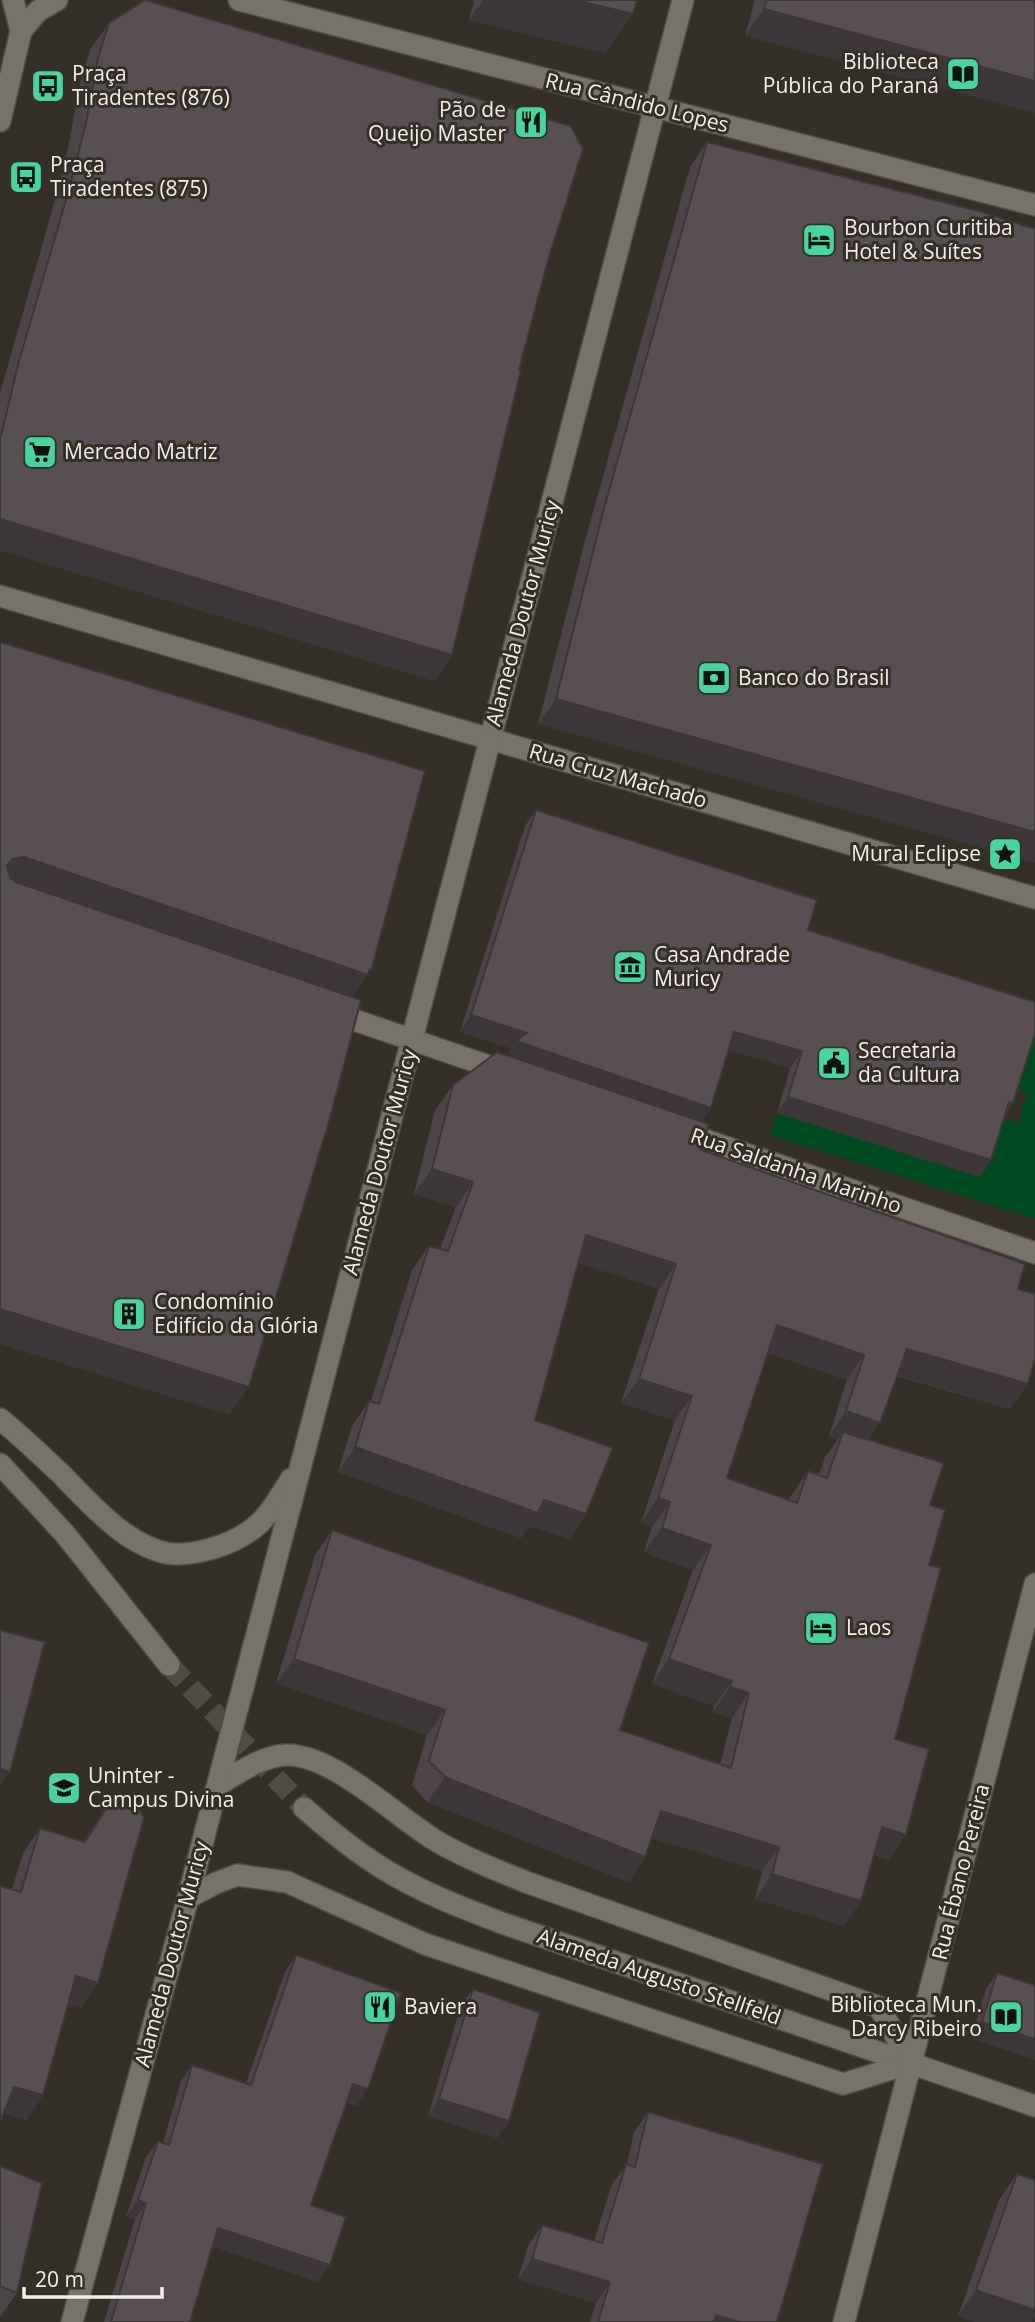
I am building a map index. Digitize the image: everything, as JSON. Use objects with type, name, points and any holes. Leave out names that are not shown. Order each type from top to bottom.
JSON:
[{"type":"street","points":[[13,0],[21,31]]},
{"type":"street","points":[[0,121],[21,31],[38,11],[57,0]]},
{"type":"street","name":"Rua Cândido Lopes","points":[[239,0],[1035,205]]},
{"type":"street","name":"Alameda Doutor Muricy","points":[[72,2322],[218,1785],[683,0]]},
{"type":"street","name":"Rua Cruz Machado","points":[[0,596],[1035,898]]},
{"type":"street","points":[[309,1004],[529,1079]]},
{"type":"street","name":"Rua Saldanha Marinho","points":[[659,1124],[1035,1252]]},
{"type":"street","points":[[0,1419],[27,1441],[102,1515],[138,1543],[168,1554],[201,1552],[238,1541],[268,1517],[302,1461]]},
{"type":"street","points":[[0,1464],[65,1534],[169,1665]]},
{"type":"street","name":"Rua Ébano Pereira","points":[[844,2322],[1035,1584]]},
{"type":"street","points":[[188,1898],[216,1882],[237,1875],[287,1882],[425,1944],[843,2084],[911,2063],[879,2007],[481,1864],[437,1841],[335,1769],[312,1758],[286,1755],[266,1760],[218,1785]]},
{"type":"street","name":"Alameda Augusto Stellfeld","points":[[304,1808],[343,1842],[388,1872],[442,1899],[502,1923],[1035,2106]]},
{"type":"green space","points":[[1035,1022],[1035,1219],[770,1135],[777,1113],[980,1176],[998,1118],[1018,1123],[1027,1093],[1012,1088]]},
{"type":"building","points":[[145,0],[571,126],[583,149],[547,264],[519,370],[452,655],[0,519],[0,440],[19,361],[86,123],[98,58],[109,23]]},
{"type":"building","points":[[575,0],[637,0],[633,14]]},
{"type":"building","points":[[767,0],[1035,0],[1035,81],[764,9]]},
{"type":"building","points":[[707,142],[979,211],[1035,229],[1035,832],[556,699],[603,512]]},
{"type":"building","points":[[0,642],[425,771],[368,975],[24,857],[12,859],[7,866],[10,878],[16,882],[361,1000],[330,1118],[249,1387],[0,1309]]},
{"type":"building","points":[[536,810],[817,900],[808,930],[1035,1002],[1035,1034],[1013,1103],[1009,1102],[991,1160],[788,1097],[802,1051],[734,1032],[711,1108],[516,1041],[527,1033],[471,1015]]},
{"type":"building","points":[[497,1052],[709,1124],[701,1150],[1025,1264],[1018,1289],[1035,1294],[1035,1358],[1028,1384],[907,1349],[880,1423],[846,1411],[864,1355],[777,1325],[727,1478],[797,1503],[808,1471],[827,1478],[843,1432],[944,1463],[930,1505],[945,1510],[929,1565],[941,1568],[895,1739],[929,1749],[906,1835],[882,1827],[861,1901],[772,1874],[779,1847],[661,1811],[645,1857],[445,1777],[429,1761],[445,1710],[294,1659],[332,1530],[649,1643],[620,1730],[731,1768],[749,1693],[730,1687],[732,1681],[669,1659],[711,1545],[662,1528],[670,1502],[658,1498],[692,1396],[639,1379],[676,1264],[586,1235],[535,1420],[613,1448],[586,1514],[544,1500],[538,1513],[355,1447],[369,1401],[379,1404],[429,1246],[448,1251],[473,1182],[432,1169],[453,1085]]},
{"type":"building","points":[[0,1630],[45,1642],[10,1772],[0,1769]]},
{"type":"building","points":[[118,1800],[136,1802],[144,1818],[98,1983],[76,1976],[43,2095],[14,2087],[0,2122],[0,1886],[21,1892],[40,1828],[85,1842],[107,1807]]},
{"type":"building","points":[[296,1955],[401,1993],[368,2089],[353,2084],[311,2205],[346,2217],[330,2265],[218,2228],[190,2322],[111,2322],[146,2203],[138,2200],[158,2141],[169,2145],[192,2065],[251,2085]]},
{"type":"building","points":[[997,1973],[1035,1985],[1035,2039],[982,2022]]},
{"type":"building","points":[[473,1989],[540,2013],[509,2121],[439,2099]]},
{"type":"building","points":[[648,2112],[823,2164],[777,2322],[739,2322],[716,2315],[714,2322],[598,2322],[610,2282],[532,2259],[542,2225],[602,2243],[626,2164],[635,2167]]},
{"type":"building","points":[[0,2166],[42,2183],[17,2293],[0,2286]]},
{"type":"building","points":[[1017,2174],[1035,2180],[1035,2310],[976,2290]]},
{"type":"tunnel","points":[[169,1665],[304,1808]]},
{"type":"place","name":"Biblioteca Pública do Paraná","points":[[963,74]]},
{"type":"place","name":"Praça Tiradentes (876)","points":[[48,86]]},
{"type":"place","name":"Pão de Queijo Master","points":[[531,122]]},
{"type":"place","name":"Praça Tiradentes (875)","points":[[26,177]]},
{"type":"place","name":"Bourbon Curitiba Hotel & Suítes","points":[[819,240]]},
{"type":"place","name":"Mercado Matriz","points":[[40,452]]},
{"type":"place","name":"Banco do Brasil","points":[[714,678]]},
{"type":"place","name":"Mural Eclipse","points":[[1005,854]]},
{"type":"place","name":"Casa Andrade Muricy","points":[[630,967]]},
{"type":"place","name":"Secretaria da Cultura","points":[[834,1063]]},
{"type":"place","name":"Condomínio Edifício da Glória","points":[[129,1314]]},
{"type":"place","name":"Laos","points":[[821,1628]]},
{"type":"place","name":"Uninter - Campus Divina","points":[[64,1788]]},
{"type":"place","name":"Baviera","points":[[380,2007]]},
{"type":"place","name":"Biblioteca Mun. Darcy Ribeiro","points":[[1006,2017]]}]
